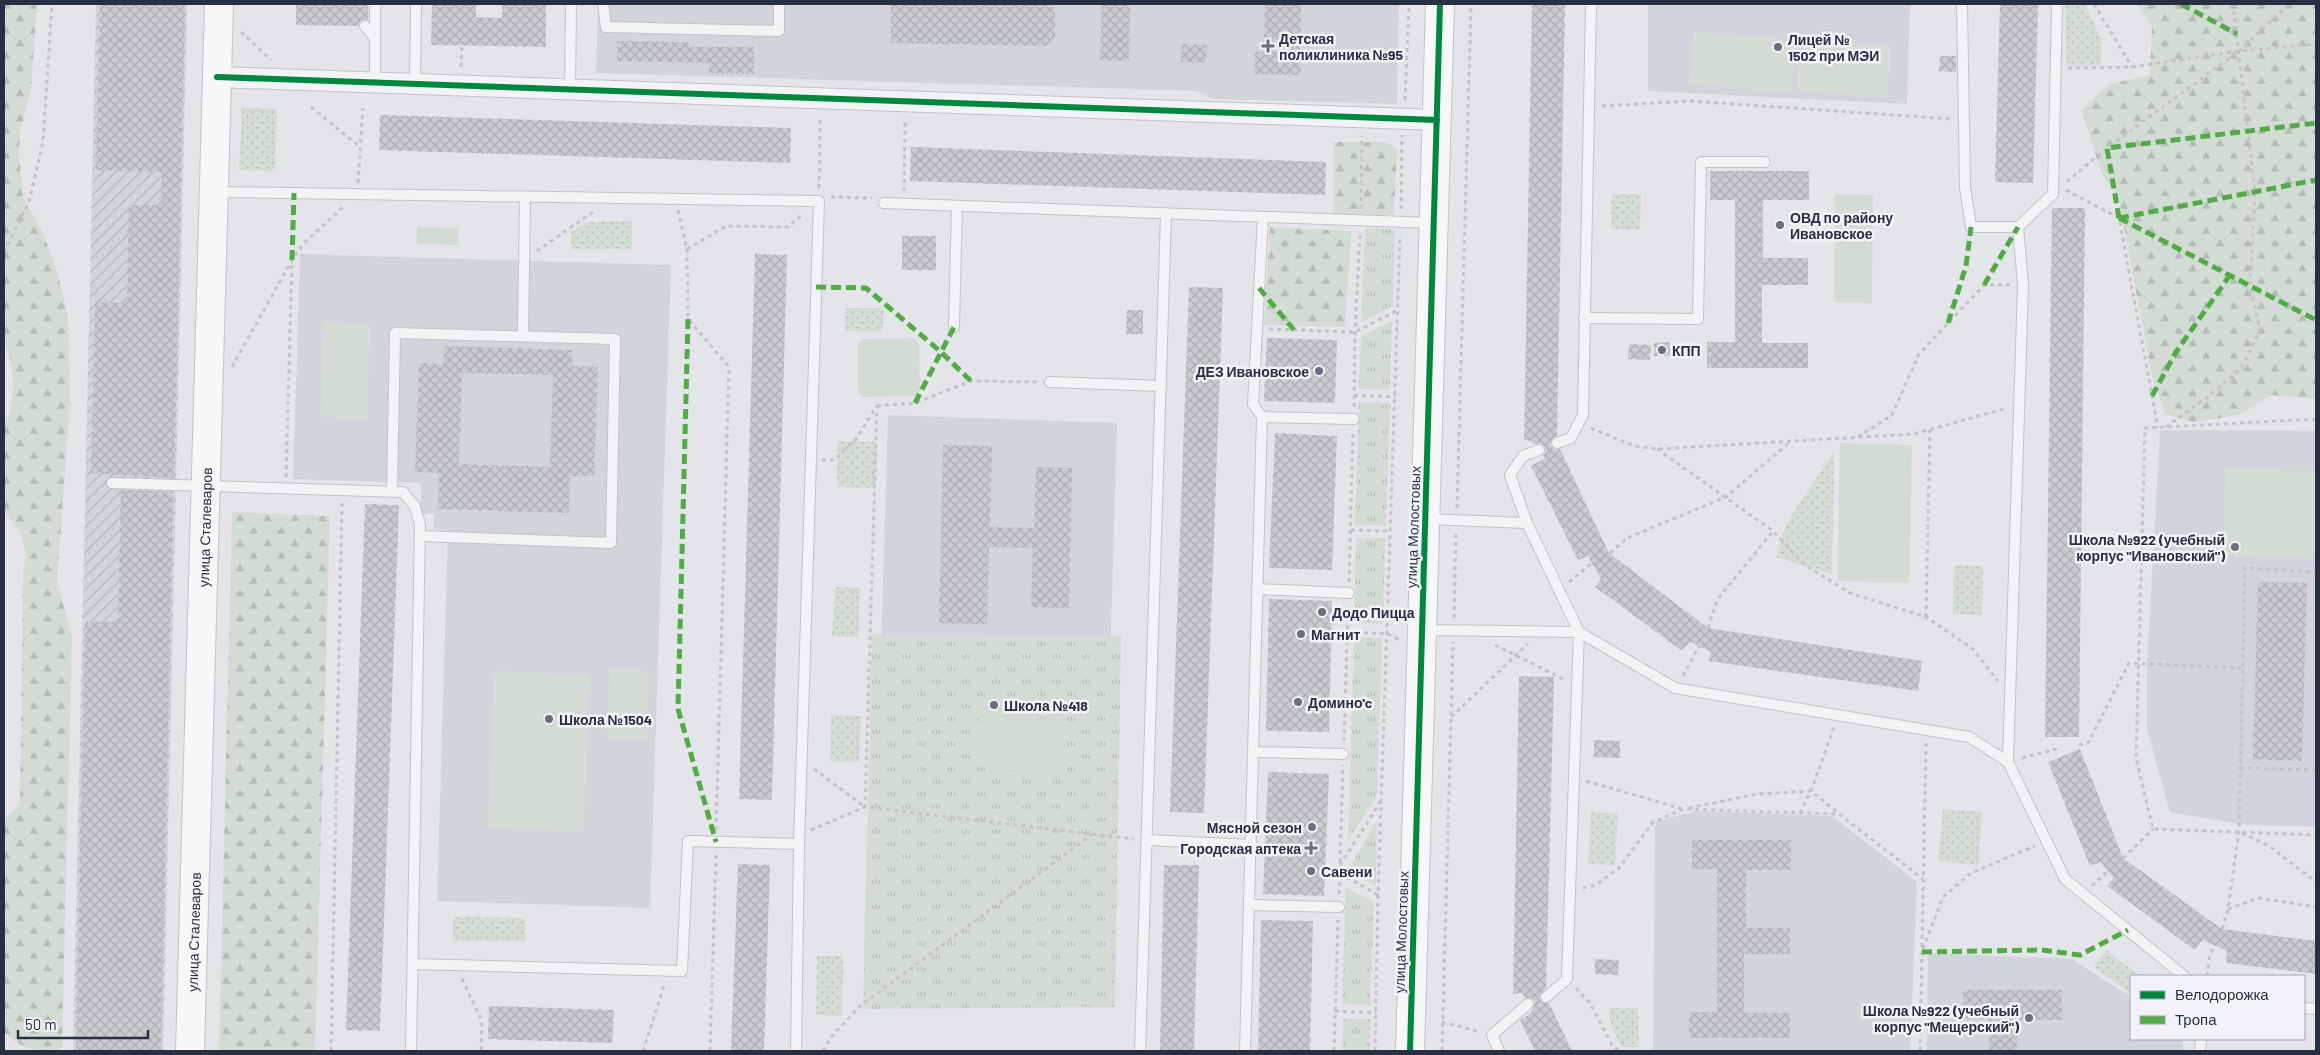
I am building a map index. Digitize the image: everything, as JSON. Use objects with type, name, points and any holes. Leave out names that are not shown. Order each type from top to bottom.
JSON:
[{"type":"street","name":"улица Сталеваров","points":[[190,1051],[219,4]]},
{"type":"street","name":"улица Молостовых","points":[[1410,1051],[1412,635],[1426,519],[1440,4]]},
{"type":"street","points":[[217,78],[1437,120]]},
{"type":"lane","points":[[375,4],[376,83]]},
{"type":"lane","points":[[415,84],[416,4]]},
{"type":"lane","points":[[570,90],[571,4]]},
{"type":"lane","points":[[603,4],[606,27],[779,31],[779,4]]},
{"type":"lane","points":[[1557,443],[1571,438],[1583,414],[1590,4]]},
{"type":"lane","points":[[1962,4],[1965,187],[1971,227],[2018,228],[2053,194],[2057,4]]},
{"type":"lane","points":[[365,26],[375,38]]},
{"type":"lane","points":[[1584,318],[1698,319],[1701,162],[1765,162]]},
{"type":"lane","points":[[214,192],[819,201],[799,839],[796,1051]]},
{"type":"lane","points":[[523,336],[525,197]]},
{"type":"lane","points":[[884,204],[1434,223]]},
{"type":"lane","points":[[954,327],[957,206]]},
{"type":"lane","points":[[1140,1051],[1166,214]]},
{"type":"lane","points":[[1246,1051],[1262,417],[1253,404],[1263,217]]},
{"type":"lane","points":[[2018,228],[2023,285],[2008,762],[2065,879],[2183,975]]},
{"type":"lane","points":[[392,491],[395,333],[615,339],[611,542],[420,536]]},
{"type":"lane","points":[[1050,382],[1161,386]]},
{"type":"lane","points":[[1262,417],[1354,420]]},
{"type":"lane","points":[[1538,450],[1523,456],[1510,475],[1527,523],[1579,632],[1567,979],[1546,997]]},
{"type":"lane","points":[[112,483],[392,491],[403,492],[414,505],[420,524],[420,536],[411,1051]]},
{"type":"lane","points":[[1426,519],[1527,523]]},
{"type":"lane","points":[[1257,589],[1349,593]]},
{"type":"lane","points":[[1412,635],[1466,630],[1579,632],[1678,688],[1970,737],[2008,762]]},
{"type":"lane","points":[[1254,752],[1343,754]]},
{"type":"lane","points":[[412,964],[682,971],[688,841],[716,842],[799,839]]},
{"type":"lane","points":[[1146,840],[1252,845]]},
{"type":"lane","points":[[1250,905],[1339,907]]},
{"type":"lane","points":[[1499,1051],[1492,1035],[1528,1004]]},
{"type":"path","points":[[4,252],[29,202],[43,142],[52,4]]},
{"type":"path","points":[[1404,107],[1407,87],[1409,4]]},
{"type":"path","points":[[2094,4],[2132,67]]},
{"type":"path","points":[[2165,428],[2210,395],[2242,367],[2260,330],[2250,286],[2255,191],[2233,4]]},
{"type":"path","points":[[2158,428],[2119,218],[2060,187],[2107,148],[2239,51],[2289,4]]},
{"type":"path","points":[[238,29],[274,63]]},
{"type":"path","points":[[2055,68],[2132,67],[2239,51],[2316,44]]},
{"type":"path","points":[[461,76],[462,45]]},
{"type":"path","points":[[1588,106],[1690,101],[1964,120]]},
{"type":"path","points":[[311,107],[360,148]]},
{"type":"path","points":[[687,249],[726,226],[788,227],[819,201],[820,118]]},
{"type":"path","points":[[904,204],[905,121]]},
{"type":"path","points":[[1374,1051],[1396,397],[1402,135]]},
{"type":"path","points":[[524,260],[612,198]]},
{"type":"path","points":[[675,199],[687,249],[688,319],[729,367],[710,1051]]},
{"type":"path","points":[[230,369],[292,260],[286,488]]},
{"type":"path","points":[[1858,437],[1892,415],[1919,354],[1984,285],[2023,285]]},
{"type":"path","points":[[1257,328],[1355,332],[1398,310]]},
{"type":"path","points":[[876,406],[915,403],[971,381],[1050,382]]},
{"type":"path","points":[[1354,395],[1396,397]]},
{"type":"path","points":[[1578,424],[1634,446],[1657,449],[1914,434],[2019,405]]},
{"type":"path","points":[[811,459],[834,460],[856,438],[876,406]]},
{"type":"path","points":[[865,808],[876,406]]},
{"type":"path","points":[[2153,829],[2136,758],[2144,428],[2316,419]]},
{"type":"path","points":[[1926,617],[1930,430]]},
{"type":"path","points":[[1610,553],[1628,538],[1726,497],[1790,441]]},
{"type":"path","points":[[1657,449],[1773,531],[1805,565],[1850,593],[1926,617],[1973,649],[2010,698]]},
{"type":"path","points":[[330,1051],[342,490]]},
{"type":"path","points":[[1351,530],[1391,532]]},
{"type":"path","points":[[1708,628],[1717,600],[1773,531]]},
{"type":"path","points":[[1559,590],[1592,563]]},
{"type":"path","points":[[2222,929],[2228,909],[2239,831],[2241,668],[2245,568],[2316,572]]},
{"type":"path","points":[[1466,630],[1577,686]]},
{"type":"path","points":[[1348,632],[1412,635]]},
{"type":"path","points":[[1451,718],[1542,632]]},
{"type":"path","points":[[1678,688],[1699,646]]},
{"type":"path","points":[[2079,746],[2088,743],[2128,663],[2241,668]]},
{"type":"path","points":[[1800,813],[1811,791],[1838,715]]},
{"type":"path","points":[[1920,1051],[1927,730]]},
{"type":"path","points":[[2008,762],[2057,749]]},
{"type":"path","points":[[802,760],[865,808],[1146,840]]},
{"type":"path","points":[[2240,768],[2316,770]]},
{"type":"path","points":[[1574,778],[1684,809],[1839,814]]},
{"type":"path","points":[[1570,892],[1596,885],[1619,868],[1654,822],[1684,809],[1757,794],[1811,791],[1924,879]]},
{"type":"path","points":[[1339,866],[1382,799]]},
{"type":"path","points":[[799,839],[865,808]]},
{"type":"path","points":[[2123,858],[2153,829],[2316,835]]},
{"type":"path","points":[[2239,831],[2269,846],[2316,882]]},
{"type":"path","points":[[823,1051],[832,1036],[860,1005],[1094,834]]},
{"type":"path","points":[[1922,952],[1943,897],[1971,874],[2047,842]]},
{"type":"path","points":[[2083,893],[2108,871]]},
{"type":"path","points":[[1340,873],[1378,895]]},
{"type":"path","points":[[2228,909],[2259,898],[2316,907]]},
{"type":"path","points":[[2208,975],[2210,954],[2214,945]]},
{"type":"path","points":[[456,965],[482,1021],[481,1051]]},
{"type":"path","points":[[643,1051],[668,970]]},
{"type":"path","points":[[1567,979],[1590,1004],[1612,1045],[1619,1051]]},
{"type":"path","points":[[1335,1011],[1376,1013]]},
{"type":"path","points":[[1442,1022],[1492,1035]]},
{"type":"shaded area","points":[[96,4],[187,4],[163,1051],[73,1051]]},
{"type":"shaded area","points":[[598,4],[1399,4],[1397,104],[1213,99],[1197,91],[596,73]]},
{"type":"shaded area","name":"Лицей № 1502 при МЭИ","points":[[1648,4],[1910,4],[1907,104],[1648,91]]},
{"type":"shaded area","name":"Школа №1504","points":[[300,254],[671,265],[650,908],[437,901],[448,530],[434,529],[434,514],[421,513],[421,483],[293,479]]},
{"type":"shaded area","name":"Школа №418","points":[[888,415],[1117,423],[1101,986],[871,992]]},
{"type":"shaded area","name":"Школа №922 (учебный корпус \"Ивановский\")","points":[[2160,430],[2316,431],[2316,827],[2239,824],[2170,812],[2147,730],[2147,664]]},
{"type":"shaded area","points":[[1694,811],[1832,816],[1917,882],[1910,1051],[1653,1051],[1655,822]]},
{"type":"shaded area","name":"Школа №922 (учебный корпус \"Мещерский\")","points":[[1928,953],[2072,959],[2130,996],[2130,1040],[2183,1040],[2183,1051],[1927,1051]]},
{"type":"green space","points":[[4,4],[37,4],[31,90],[20,132],[19,154],[23,197],[43,233],[58,274],[68,317],[70,404],[57,582],[72,636],[62,1048],[46,1051],[23,1046],[4,1032],[4,820],[20,804],[23,575],[26,554],[21,533],[4,510],[4,425],[10,412],[13,390],[12,367],[4,340]]},
{"type":"green space","points":[[2137,4],[2316,4],[2316,399],[2271,395],[2239,415],[2194,422],[2165,414],[2152,376],[2119,201],[2101,172],[2082,110],[2109,84],[2150,75],[2152,26]]},
{"type":"green space","points":[[2065,5],[2085,5],[2101,39],[2101,65],[2066,65]]},
{"type":"green space","points":[[1694,32],[1795,40],[1790,92],[1690,84]]},
{"type":"green space","points":[[1801,39],[1891,46],[1887,98],[1797,91]]},
{"type":"green space","points":[[242,108],[277,109],[275,171],[239,170]]},
{"type":"green space","points":[[1333,142],[1386,142],[1397,149],[1394,215],[1333,214]]},
{"type":"green space","points":[[1612,194],[1641,194],[1640,229],[1611,229]]},
{"type":"green space","points":[[1835,194],[1873,195],[1872,303],[1834,302]]},
{"type":"green space","points":[[632,221],[632,249],[572,249],[571,232],[587,222]]},
{"type":"green space","points":[[417,227],[459,228],[458,245],[417,244]]},
{"type":"green space","points":[[1270,227],[1351,231],[1345,327],[1264,325]]},
{"type":"green space","points":[[1365,228],[1395,229],[1393,306],[1361,322]]},
{"type":"green space","points":[[845,308],[883,308],[883,331],[845,331]]},
{"type":"green space","points":[[1392,321],[1390,390],[1359,389],[1361,336]]},
{"type":"green space","points":[[323,322],[370,324],[367,418],[321,417]]},
{"type":"green space","points":[[913,338],[919,345],[920,389],[916,396],[862,397],[858,391],[858,344],[863,339]]},
{"type":"green space","points":[[1359,402],[1390,403],[1386,526],[1355,525]]},
{"type":"green space","points":[[838,441],[877,442],[876,488],[837,487]]},
{"type":"green space","points":[[1840,443],[1912,445],[1909,583],[1837,581]]},
{"type":"green space","points":[[1834,452],[1832,574],[1776,557],[1787,522]]},
{"type":"green space","points":[[2226,469],[2316,472],[2316,559],[2223,556]]},
{"type":"green space","points":[[232,512],[330,516],[315,1051],[219,1051]]},
{"type":"green space","points":[[1356,538],[1385,538],[1383,624],[1354,623]]},
{"type":"green space","points":[[5,552],[5,782],[4,782]]},
{"type":"green space","points":[[1954,565],[1983,566],[1982,615],[1953,614]]},
{"type":"green space","points":[[835,587],[860,588],[858,637],[832,636]]},
{"type":"green space","name":"Школа №418","points":[[872,634],[1121,636],[1115,1007],[863,1009]]},
{"type":"green space","points":[[1354,637],[1382,638],[1377,796],[1348,841]]},
{"type":"green space","points":[[610,670],[649,671],[647,740],[607,738]]},
{"type":"green space","points":[[495,671],[590,675],[583,832],[488,828]]},
{"type":"green space","points":[[981,712],[1069,723],[1062,777],[974,766]]},
{"type":"green space","points":[[831,715],[861,716],[859,762],[830,761]]},
{"type":"green space","points":[[1943,809],[1982,812],[1978,865],[1938,861]]},
{"type":"green space","points":[[1591,812],[1618,814],[1615,865],[1588,864]]},
{"type":"green space","points":[[1377,820],[1376,886],[1348,870]]},
{"type":"green space","points":[[1346,888],[1374,902],[1370,1005],[1342,1004]]},
{"type":"green space","points":[[453,917],[525,918],[525,941],[453,941]]},
{"type":"green space","points":[[2106,950],[2139,975],[2130,975],[2130,993],[2094,966]]},
{"type":"green space","points":[[817,956],[843,956],[842,1016],[816,1015]]},
{"type":"green space","points":[[1609,1008],[1638,1008],[1639,1047],[1621,1047],[1609,1019]]},
{"type":"green space","points":[[1343,1019],[1371,1019],[1370,1051],[1342,1051]]},
{"type":"building","points":[[100,4],[185,4],[174,478],[91,473],[95,302],[127,303],[129,205],[161,205],[162,172],[96,170]]},
{"type":"building","points":[[296,4],[368,4],[368,20],[361,20],[358,26],[296,25]]},
{"type":"building","points":[[432,4],[476,4],[476,17],[502,18],[502,4],[546,4],[546,47],[431,45]]},
{"type":"building","points":[[891,4],[1051,4],[1055,10],[1055,36],[1047,46],[891,43]]},
{"type":"building","points":[[1102,4],[1130,4],[1129,61],[1100,60]]},
{"type":"building","points":[[1265,4],[1301,4],[1300,75],[1254,74],[1255,52],[1264,52]]},
{"type":"building","points":[[1532,4],[1565,4],[1557,436],[1552,439],[1550,445],[1555,450],[1560,449],[1609,553],[1708,628],[1922,661],[1918,691],[1709,661],[1711,652],[1691,642],[1681,650],[1595,587],[1601,579],[1588,556],[1578,560],[1531,466],[1545,458],[1543,456],[1546,452],[1545,447],[1541,443],[1534,444],[1532,441],[1524,440]]},
{"type":"building","points":[[2000,4],[2038,4],[2033,183],[1995,182]]},
{"type":"building","points":[[617,41],[689,42],[689,47],[754,47],[754,74],[709,73],[709,63],[617,61]]},
{"type":"building","points":[[1182,44],[1207,45],[1206,63],[1181,62]]},
{"type":"building","points":[[1940,56],[1956,56],[1956,72],[1939,71]]},
{"type":"building","points":[[380,115],[791,128],[790,163],[379,150]]},
{"type":"building","points":[[911,147],[1326,162],[1325,195],[910,181]]},
{"type":"building","points":[[1710,171],[1809,171],[1809,200],[1763,200],[1763,258],[1808,258],[1808,285],[1762,285],[1762,343],[1808,343],[1808,368],[1707,368],[1707,342],[1735,342],[1735,200],[1710,200]]},
{"type":"building","points":[[2052,208],[2085,208],[2079,737],[2045,737]]},
{"type":"building","points":[[902,236],[936,236],[936,270],[902,270]]},
{"type":"building","points":[[755,254],[787,255],[772,800],[739,799]]},
{"type":"building","points":[[1189,287],[1223,288],[1204,813],[1170,812]]},
{"type":"building","points":[[1127,310],[1143,310],[1143,334],[1126,334]]},
{"type":"building","points":[[1267,338],[1337,340],[1335,403],[1264,401]]},
{"type":"building","name":"КПП","points":[[1670,342],[1670,356],[1654,356],[1654,343]]},
{"type":"building","points":[[1629,344],[1651,345],[1650,360],[1628,359]]},
{"type":"building","points":[[444,346],[572,350],[572,366],[598,367],[594,476],[570,476],[569,513],[438,509],[439,473],[415,472],[419,363],[443,364]],"holes":[[[462,373],[553,375],[550,467],[459,464]]]},
{"type":"building","points":[[1275,433],[1337,436],[1332,570],[1269,568]]},
{"type":"building","points":[[943,445],[992,446],[990,527],[1034,528],[1036,467],[1072,468],[1069,608],[1031,607],[1033,548],[989,547],[987,624],[939,623]]},
{"type":"building","points":[[121,490],[173,492],[161,1051],[76,1051],[85,622],[118,622]]},
{"type":"building","points":[[365,504],[399,505],[380,1031],[346,1030]]},
{"type":"building","points":[[2258,582],[2307,583],[2302,761],[2253,759]]},
{"type":"building","points":[[1269,599],[1332,601],[1329,732],[1266,731]]},
{"type":"building","points":[[1519,676],[1554,677],[1546,988],[1539,998],[1543,1003],[1549,1003],[1572,1051],[1535,1051],[1520,1020],[1531,1013],[1535,1002],[1531,998],[1525,998],[1523,993],[1513,994]]},
{"type":"building","points":[[1594,740],[1620,741],[1620,758],[1594,757]]},
{"type":"building","points":[[2080,749],[2123,858],[2222,929],[2316,941],[2316,974],[2226,963],[2227,951],[2203,940],[2195,950],[2107,886],[2114,878],[2100,862],[2090,866],[2048,762]]},
{"type":"building","points":[[1268,772],[1329,774],[1324,896],[1263,894]]},
{"type":"building","points":[[1692,840],[1791,840],[1791,870],[1746,870],[1746,928],[1790,928],[1790,954],[1744,954],[1744,1013],[1790,1013],[1790,1038],[1689,1038],[1689,1012],[1717,1012],[1717,869],[1692,869]]},
{"type":"building","points":[[738,864],[770,865],[764,1051],[731,1051]]},
{"type":"building","points":[[1164,865],[1199,865],[1194,1051],[1160,1051]]},
{"type":"building","points":[[1261,920],[1313,921],[1310,1051],[1258,1051]]},
{"type":"building","points":[[1595,959],[1619,960],[1618,975],[1595,974]]},
{"type":"building","points":[[1963,990],[2062,990],[2062,1020],[2017,1020],[2017,1051],[1989,1051],[1989,1019],[1963,1019]]},
{"type":"building","points":[[489,1006],[614,1010],[612,1043],[488,1039]]},
{"type":"marked path","points":[[2181,4],[2237,34]]},
{"type":"marked path","points":[[2119,218],[2107,148],[2316,123]]},
{"type":"marked path","points":[[2119,218],[2316,180]]},
{"type":"marked path","points":[[292,260],[294,193]]},
{"type":"marked path","points":[[2119,218],[2316,320]]},
{"type":"marked path","points":[[1948,323],[1966,266],[1971,227]]},
{"type":"marked path","points":[[1984,285],[2018,227]]},
{"type":"marked path","points":[[2152,396],[2176,352],[2230,275]]},
{"type":"marked path","points":[[816,287],[866,288],[941,352],[971,381]]},
{"type":"marked path","points":[[1259,288],[1294,330]]},
{"type":"marked path","points":[[688,319],[678,709],[716,842]]},
{"type":"marked path","points":[[915,403],[954,327]]},
{"type":"marked path","points":[[1922,952],[2042,950],[2080,955],[2128,930]]},
{"type":"cycle path","points":[[1410,1051],[1440,4]]},
{"type":"cycle path","points":[[217,77],[1437,120]]},
{"type":"place","name":"Детская поликлиника №95","points":[[1268,46]]},
{"type":"place","name":"Лицей № 1502 при МЭИ","points":[[1778,47]]},
{"type":"place","name":"ОВД по району Ивановское","points":[[1780,225]]},
{"type":"place","name":"КПП","points":[[1662,350]]},
{"type":"place","name":"ДЕЗ Ивановское","points":[[1319,371]]},
{"type":"place","name":"Школа №922 (учебный корпус \"Ивановский\")","points":[[2235,547]]},
{"type":"place","name":"Додо Пицца","points":[[1322,612]]},
{"type":"place","name":"Магнит","points":[[1301,634]]},
{"type":"place","name":"Домино'c","points":[[1298,702]]},
{"type":"place","name":"Школа №418","points":[[994,705]]},
{"type":"place","name":"Школа №1504","points":[[549,719]]},
{"type":"place","name":"Мясной сезон","points":[[1312,827]]},
{"type":"place","name":"Городская аптека","points":[[1311,848]]},
{"type":"place","name":"Савени","points":[[1311,871]]},
{"type":"place","name":"Школа №922 (учебный корпус \"Мещерский\")","points":[[2029,1018]]}]
